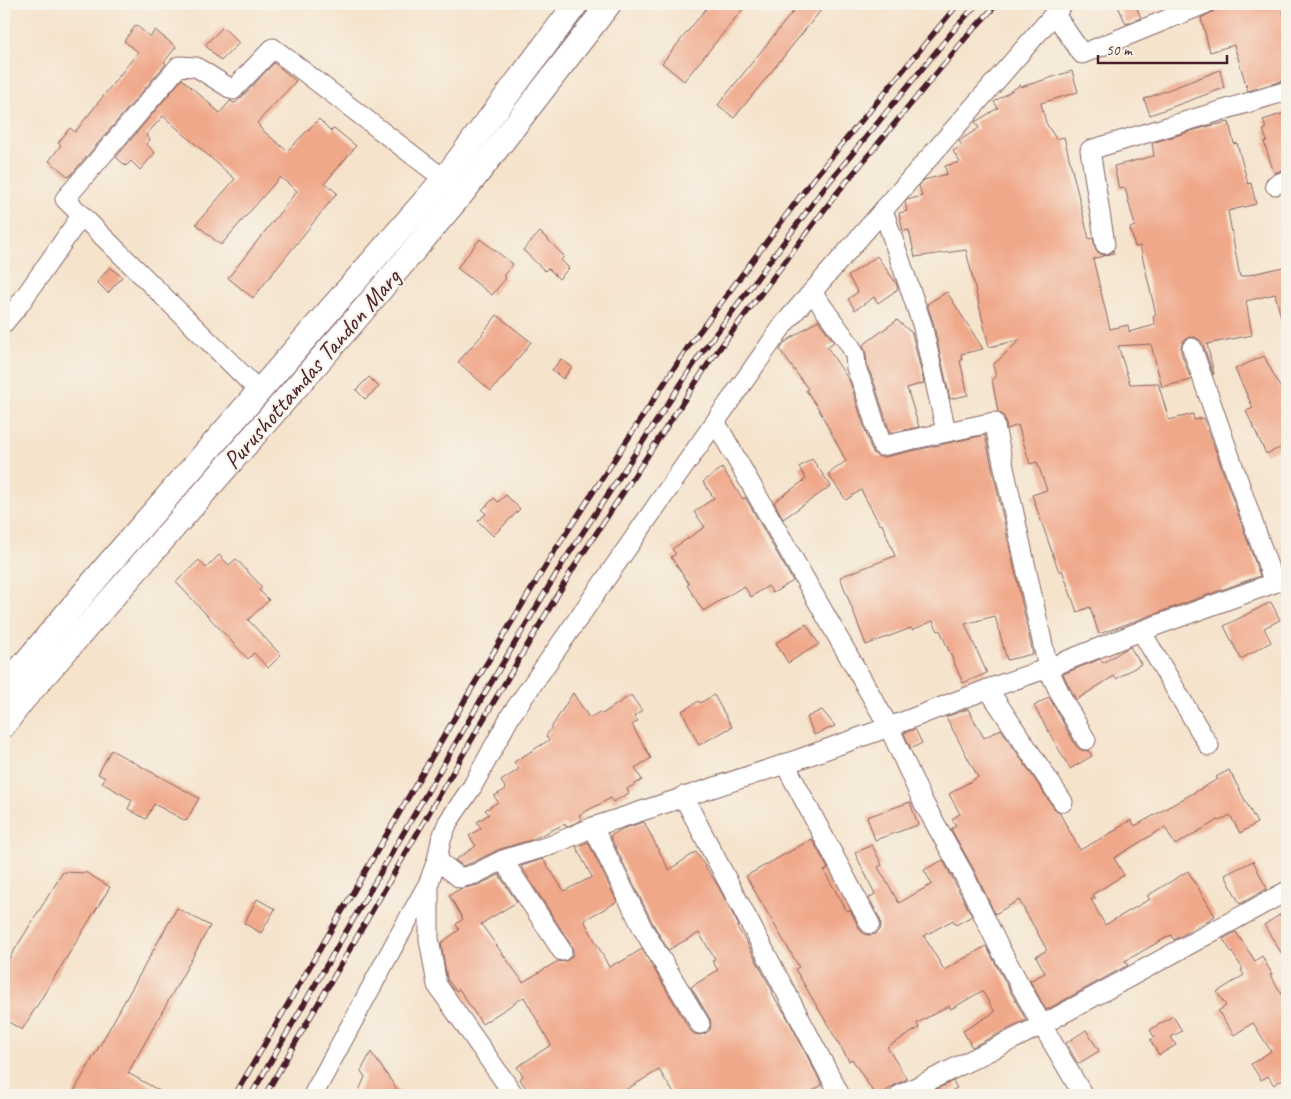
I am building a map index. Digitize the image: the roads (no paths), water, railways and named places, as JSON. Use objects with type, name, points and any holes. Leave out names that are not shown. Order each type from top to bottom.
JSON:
[{"type":"main road","points":[[4,688],[99,575],[444,179],[576,4]]},
{"type":"main road","name":"Purushottamdas Tandon Marg","points":[[4,725],[22,701],[446,213],[609,4]]},
{"type":"street","points":[[313,1095],[428,882],[437,860],[441,840],[448,822],[472,787],[511,715],[784,324],[1059,8],[1082,54],[1205,4]]},
{"type":"street","points":[[260,392],[65,199],[180,66],[196,67],[232,90],[273,48],[444,179]]},
{"type":"street","points":[[1105,244],[1090,150],[1287,91]]},
{"type":"street","points":[[882,210],[922,324],[946,432]]},
{"type":"street","points":[[4,323],[19,305],[81,216]]},
{"type":"street","points":[[812,292],[850,345],[855,355],[856,368],[882,446],[994,422],[1048,668],[1063,700],[1086,740]]},
{"type":"street","points":[[437,860],[460,878],[475,874],[503,860],[552,845],[593,827],[785,764],[889,727],[1281,579],[1192,348]]},
{"type":"street","points":[[716,423],[889,727],[922,800],[964,875],[999,947],[1083,1095]]},
{"type":"street","points":[[1141,631],[1209,746]]},
{"type":"street","points":[[988,689],[1063,802]]},
{"type":"street","points":[[785,764],[870,924]]},
{"type":"street","points":[[683,796],[840,1095]]},
{"type":"street","points":[[593,827],[643,928],[700,1024]]},
{"type":"street","points":[[503,860],[562,951]]},
{"type":"street","points":[[428,882],[429,939],[437,985],[514,1095]]},
{"type":"street","points":[[900,1095],[1042,1024],[1287,891]]},
{"type":"railway","points":[[235,1095],[469,693],[552,555],[688,347],[814,178],[958,4]]},
{"type":"railway","points":[[251,1095],[564,561],[700,355],[825,187],[977,4]]},
{"type":"railway","points":[[265,1095],[574,567],[710,361],[837,193],[969,34],[997,4]]}]
